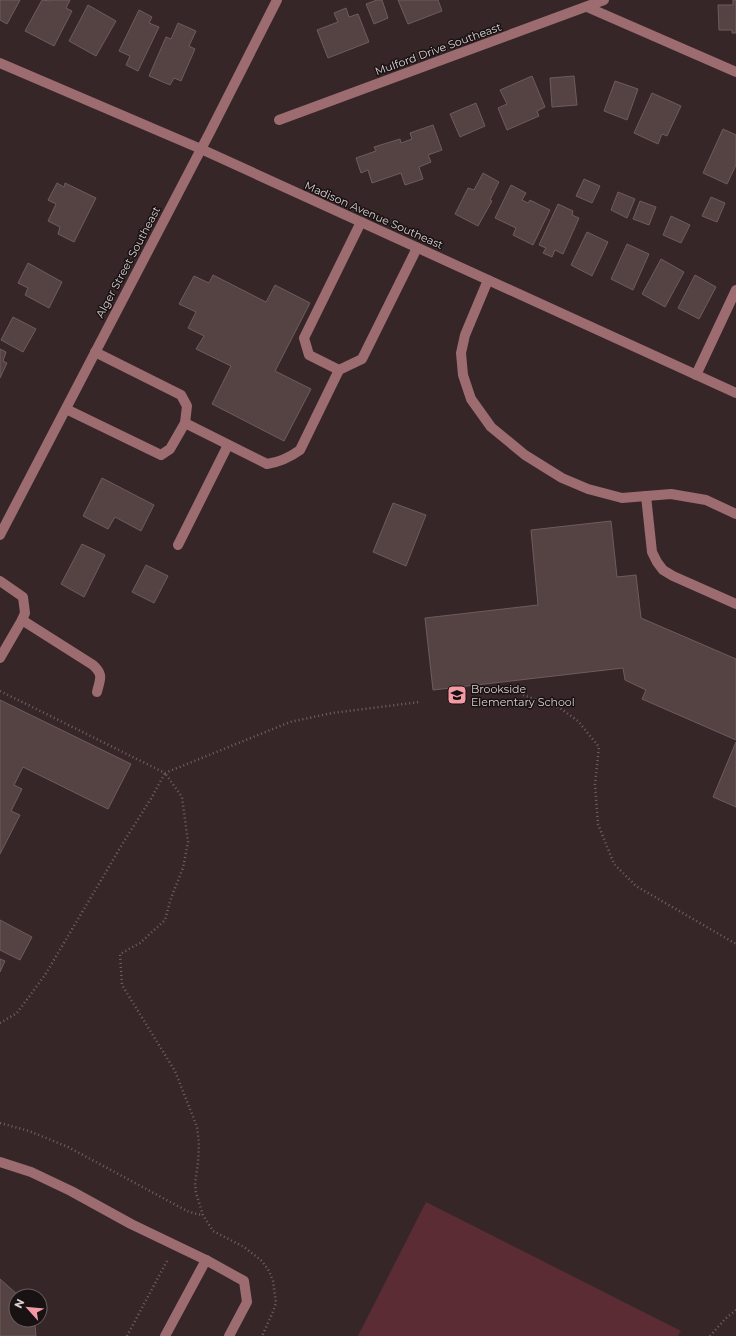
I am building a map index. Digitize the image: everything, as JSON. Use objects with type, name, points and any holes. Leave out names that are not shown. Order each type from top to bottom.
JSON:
[{"type":"street","name":"Alger Street Southeast","points":[[0,535],[277,0]]},
{"type":"street","name":"Mulford Drive Southeast","points":[[279,120],[604,0]]},
{"type":"street","points":[[587,7],[736,72]]},
{"type":"street","name":"Madison Avenue Southeast","points":[[0,63],[201,149],[736,393]]},
{"type":"street","points":[[339,370],[309,355],[304,338],[362,222]]},
{"type":"street","points":[[184,423],[267,464],[278,462],[290,457],[300,450],[339,370],[362,359],[417,248]]},
{"type":"street","points":[[488,280],[465,335],[461,353],[463,375],[471,399],[491,427],[525,455],[562,478],[588,489],[622,498],[671,494],[706,500],[736,514]]},
{"type":"street","points":[[696,375],[736,290]]},
{"type":"street","points":[[66,409],[161,456],[170,449],[184,423],[186,406],[181,395],[95,352]]},
{"type":"street","points":[[178,546],[228,445]]},
{"type":"street","points":[[646,496],[652,552],[663,570],[673,576],[736,604]]},
{"type":"street","points":[[0,581],[23,597],[25,613],[0,658]]},
{"type":"street","points":[[22,620],[94,665],[99,670],[101,676],[97,692]]},
{"type":"street","points":[[0,1162],[38,1175],[71,1191],[131,1224],[244,1280],[247,1302],[229,1336]]},
{"type":"street","points":[[165,1336],[206,1260]]},
{"type":"path","points":[[0,690],[165,773],[182,797],[188,842],[183,868],[164,920],[140,943],[120,954],[122,985],[175,1071],[197,1127],[199,1143],[195,1183],[202,1215],[213,1231],[244,1247],[262,1261],[273,1281],[276,1303],[262,1336]]},
{"type":"path","points":[[523,695],[560,708],[578,721],[599,746],[595,784],[598,824],[614,864],[636,886],[736,944]]},
{"type":"path","points":[[0,1023],[17,1013],[45,975],[165,773],[290,722],[332,713],[420,702]]},
{"type":"path","points":[[0,1123],[29,1131],[68,1147],[189,1212],[202,1215]]},
{"type":"path","points":[[127,1336],[168,1259]]},
{"type":"path","points":[[710,1336],[725,1319],[736,1310]]},
{"type":"shaded area","points":[[426,1202],[681,1331],[678,1336],[358,1336]]},
{"type":"building","points":[[0,0],[20,0],[7,24],[0,20]]},
{"type":"building","points":[[42,0],[70,0],[66,8],[72,11],[54,46],[25,31]]},
{"type":"building","points":[[377,0],[382,0],[388,18],[374,24],[366,4]]},
{"type":"building","points":[[398,0],[438,0],[442,11],[408,24]]},
{"type":"building","points":[[733,0],[736,0],[736,33],[732,33],[732,30],[719,30],[718,5],[733,5]]},
{"type":"building","points":[[88,5],[116,21],[96,56],[69,41]]},
{"type":"building","points":[[346,8],[349,17],[358,14],[369,42],[328,58],[317,30],[338,22],[334,13]]},
{"type":"building","points":[[139,10],[152,17],[149,23],[159,27],[138,71],[126,65],[130,56],[119,51]]},
{"type":"building","points":[[178,23],[196,31],[189,46],[195,49],[181,81],[174,78],[170,85],[149,76],[166,37],[171,39]]},
{"type":"building","points":[[532,76],[545,107],[537,111],[539,116],[507,130],[498,108],[507,104],[500,90]]},
{"type":"building","points":[[574,76],[577,105],[552,107],[550,78]]},
{"type":"building","points":[[615,81],[638,89],[627,120],[604,111]]},
{"type":"building","points":[[652,93],[681,106],[667,136],[662,134],[658,144],[634,133]]},
{"type":"building","points":[[476,103],[485,126],[460,137],[450,114]]},
{"type":"building","points":[[433,125],[442,150],[428,155],[431,162],[419,167],[423,179],[405,185],[401,173],[372,183],[368,170],[361,173],[356,158],[376,151],[374,147],[400,139],[401,143],[412,139],[410,133]]},
{"type":"building","points":[[723,129],[736,135],[736,165],[727,184],[703,173]]},
{"type":"building","points":[[483,173],[499,182],[490,200],[492,201],[478,226],[455,214],[468,188],[474,190]]},
{"type":"building","points":[[584,179],[600,186],[592,203],[576,196]]},
{"type":"building","points":[[57,183],[64,187],[65,183],[96,198],[74,242],[58,234],[60,227],[48,221],[56,204],[48,200]]},
{"type":"building","points":[[511,185],[526,193],[522,200],[528,203],[530,200],[550,210],[533,245],[513,235],[516,228],[495,218]]},
{"type":"building","points":[[618,192],[635,199],[627,218],[611,210]]},
{"type":"building","points":[[711,197],[725,203],[717,222],[702,216]]},
{"type":"building","points":[[640,201],[656,207],[649,225],[633,219]]},
{"type":"building","points":[[558,204],[573,211],[572,215],[579,218],[563,254],[555,250],[552,257],[543,253],[546,248],[539,245]]},
{"type":"building","points":[[671,216],[690,225],[681,243],[663,235]]},
{"type":"building","points":[[587,232],[608,242],[592,276],[571,265]]},
{"type":"building","points":[[627,244],[649,254],[633,290],[611,279]]},
{"type":"building","points":[[661,259],[684,272],[665,307],[642,294]]},
{"type":"building","points":[[28,263],[62,282],[49,308],[25,295],[28,288],[18,283]]},
{"type":"building","points":[[213,275],[266,302],[275,285],[310,303],[275,371],[311,389],[284,441],[212,404],[231,366],[196,349],[204,336],[188,328],[196,312],[179,304],[194,276],[209,283]]},
{"type":"building","points":[[695,275],[716,287],[699,319],[678,308]]},
{"type":"building","points":[[13,317],[36,329],[23,352],[1,340]]},
{"type":"building","points":[[0,349],[6,352],[3,361],[7,363],[0,378]]},
{"type":"building","points":[[102,478],[154,505],[141,531],[115,517],[108,529],[83,516]]},
{"type":"building","points":[[393,503],[426,515],[406,566],[373,552]]},
{"type":"building","points":[[611,521],[617,577],[636,575],[641,618],[736,659],[736,740],[642,699],[646,690],[625,680],[623,668],[433,690],[425,618],[538,605],[531,530]]},
{"type":"building","points":[[82,544],[105,555],[84,597],[61,584]]},
{"type":"building","points":[[146,565],[168,576],[154,603],[132,592]]},
{"type":"building","points":[[0,700],[131,764],[108,809],[23,767],[14,785],[22,789],[11,811],[20,815],[0,854]]},
{"type":"building","points":[[736,742],[736,807],[713,797]]},
{"type":"building","points":[[0,920],[32,937],[20,960],[0,950]]},
{"type":"building","points":[[0,959],[5,961],[0,972]]},
{"type":"building","points":[[0,1279],[10,1288],[8,1288],[8,1328],[35,1328],[36,1336],[0,1336]]},
{"type":"place","name":"Brookside Elementary School","points":[[457,695]]}]
